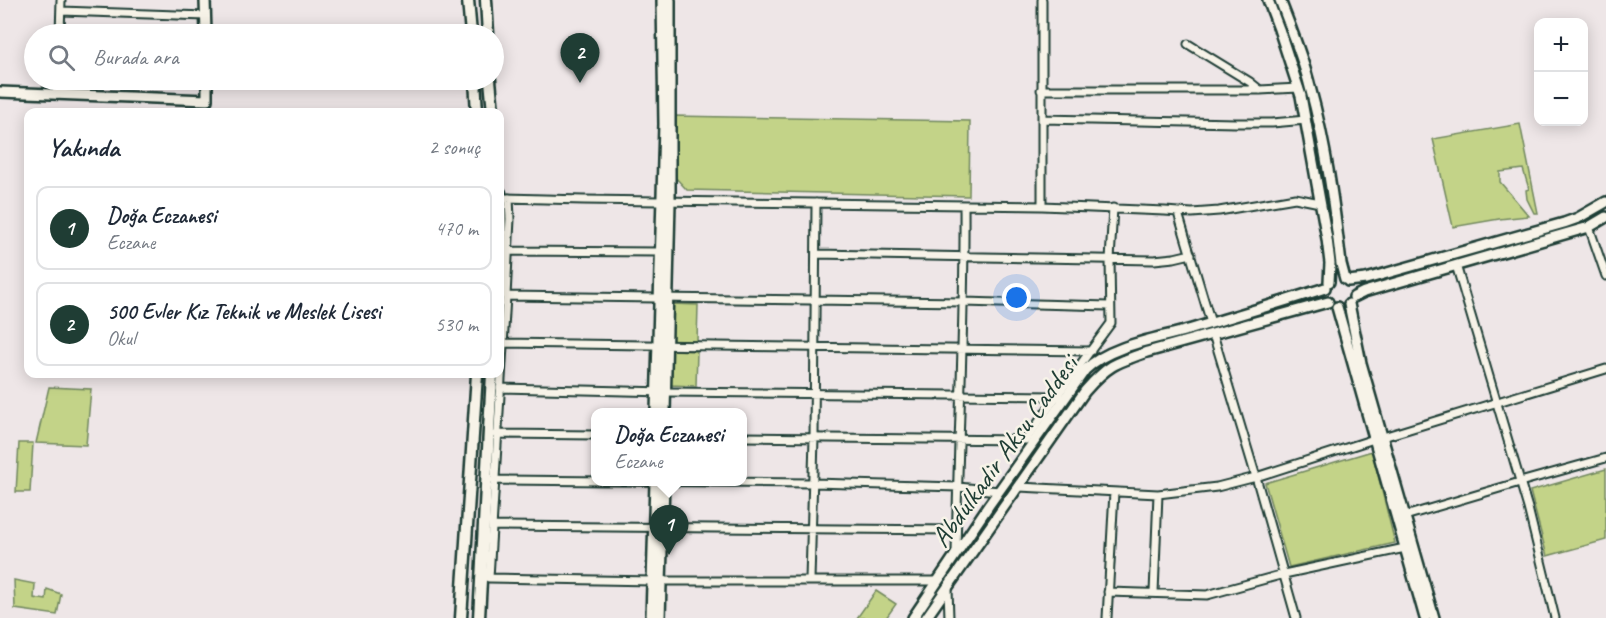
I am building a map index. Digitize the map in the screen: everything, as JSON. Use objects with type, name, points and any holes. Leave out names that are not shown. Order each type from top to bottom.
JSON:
[{"type":"main road","points":[[206,0],[206,24]]},
{"type":"main road","points":[[468,0],[470,24]]},
{"type":"main road","points":[[486,0],[487,24]]},
{"type":"main road","points":[[662,0],[666,201],[660,252],[663,298]]},
{"type":"main road","points":[[664,408],[661,392],[670,0]]},
{"type":"main road","points":[[1268,0],[1299,88],[1306,120],[1330,263],[1325,293],[1328,302],[1337,307],[1405,516],[1434,618]]},
{"type":"main road","points":[[1280,0],[1306,70],[1312,93],[1327,164],[1341,264],[1347,280],[1354,288],[1351,301],[1361,363],[1405,548],[1425,618]]},
{"type":"main road","points":[[0,92],[207,100],[207,90]]},
{"type":"main road","points":[[476,90],[477,108]]},
{"type":"main road","points":[[491,90],[493,108]]},
{"type":"main road","points":[[1327,285],[1337,278],[1366,279],[1564,224],[1606,202]]},
{"type":"main road","points":[[1337,307],[1364,292],[1589,227],[1606,217]]},
{"type":"main road","name":"Abdulkadir Aksu Caddesi","points":[[913,618],[956,557],[1060,398],[1098,359],[1149,340],[1211,323],[1327,285]]},
{"type":"main road","name":"Abdulkadir Aksu Caddesi","points":[[926,618],[1085,391],[1110,366],[1147,352],[1328,302]]},
{"type":"main road","points":[[461,618],[477,378]]},
{"type":"main road","points":[[479,618],[492,378]]},
{"type":"main road","points":[[657,408],[661,392]]},
{"type":"main road","points":[[659,486],[657,581],[660,618]]},
{"type":"main road","points":[[651,618],[657,581]]},
{"type":"street","points":[[60,24],[61,0]]},
{"type":"street","points":[[1042,0],[1042,206]]},
{"type":"street","points":[[61,11],[206,16]]},
{"type":"street","points":[[1188,44],[1260,90]]},
{"type":"street","points":[[1041,90],[1299,88]]},
{"type":"street","points":[[57,90],[57,95]]},
{"type":"street","points":[[1042,119],[1236,123],[1306,120]]},
{"type":"street","points":[[504,196],[666,201],[1042,206],[1178,213],[1219,211],[1295,198],[1320,203]]},
{"type":"street","points":[[810,580],[816,203]]},
{"type":"street","points":[[504,205],[509,251],[504,327]]},
{"type":"street","points":[[956,557],[962,395],[964,205]]},
{"type":"street","points":[[747,437],[1026,440],[1060,398],[1111,323],[1110,260],[1113,208]]},
{"type":"street","points":[[1178,213],[1211,323]]},
{"type":"street","points":[[1589,227],[1606,276]]},
{"type":"street","points":[[509,251],[660,252]]},
{"type":"street","points":[[816,254],[1110,260],[1164,260],[1191,254]]},
{"type":"street","points":[[1456,265],[1520,482],[1555,618]]},
{"type":"street","points":[[506,296],[1110,306]]},
{"type":"street","points":[[1213,334],[1296,618]]},
{"type":"street","points":[[504,343],[1091,351]]},
{"type":"street","points":[[1019,487],[1158,494],[1217,487],[1606,369]]},
{"type":"street","points":[[501,378],[489,578],[657,581],[938,581]]},
{"type":"street","points":[[500,388],[1060,398]]},
{"type":"street","points":[[497,434],[591,435]]},
{"type":"street","points":[[1405,516],[1606,458]]},
{"type":"street","points":[[494,480],[591,481]]},
{"type":"street","points":[[747,483],[999,490]]},
{"type":"street","points":[[1107,618],[1114,492]]},
{"type":"street","points":[[1154,593],[1158,494]]},
{"type":"street","points":[[492,526],[956,530]]},
{"type":"street","points":[[1108,592],[1207,595],[1284,574],[1405,548]]},
{"type":"street","points":[[948,588],[949,618]]},
{"type":"green space","points":[[673,116],[970,121],[969,196],[687,190],[674,176]]},
{"type":"green space","points":[[1520,124],[1538,213],[1534,213],[1527,199],[1526,190],[1529,189],[1523,169],[1500,172],[1500,182],[1529,216],[1453,227],[1433,139]]},
{"type":"green space","points":[[672,304],[698,305],[697,341],[671,341]]},
{"type":"green space","points":[[671,350],[697,351],[696,386],[669,385]]},
{"type":"green space","points":[[49,387],[91,389],[86,445],[36,443]]},
{"type":"green space","points":[[19,443],[33,443],[30,492],[16,492]]},
{"type":"green space","points":[[1372,451],[1395,543],[1289,567],[1265,483]]},
{"type":"green space","points":[[1606,469],[1606,540],[1547,556],[1530,491]]},
{"type":"green space","points":[[14,580],[35,584],[34,598],[46,600],[47,589],[61,594],[57,615],[15,609]]},
{"type":"green space","points":[[876,591],[896,604],[886,618],[857,618]]},
{"type":"place","name":"500 Evler Kız Teknik ve Meslek Lisesi","points":[[580,83]]},
{"type":"place","name":"Doğa Eczanesi","points":[[669,555]]}]
